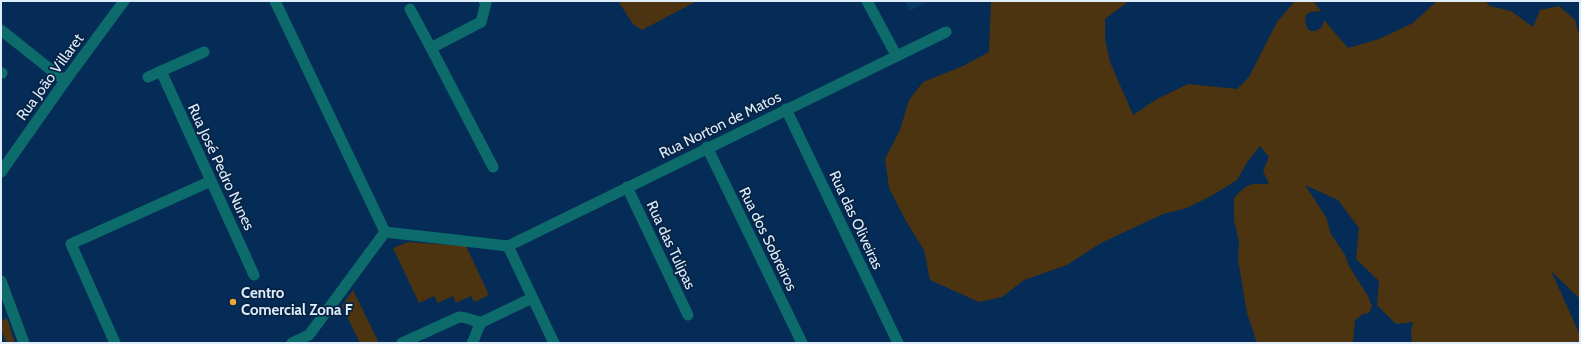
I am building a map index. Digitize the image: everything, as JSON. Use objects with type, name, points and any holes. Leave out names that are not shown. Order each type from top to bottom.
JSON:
[{"type":"street","name":"Rua João Villaret","points":[[1,172],[124,1]]},
{"type":"street","points":[[275,1],[385,232]]},
{"type":"street","points":[[430,48],[481,22],[486,3],[484,1]]},
{"type":"street","points":[[867,1],[896,55]]},
{"type":"street","points":[[410,9],[493,167]]},
{"type":"street","points":[[1,30],[65,81]]},
{"type":"street","name":"Rua Norton de Matos","points":[[508,246],[707,147],[946,32]]},
{"type":"street","points":[[148,77],[204,52]]},
{"type":"street","name":"Rua José Pedro Nunes","points":[[161,71],[254,275]]},
{"type":"street","name":"Rua das Oliveiras","points":[[786,109],[898,343]]},
{"type":"street","name":"Rua dos Sobreiros","points":[[707,147],[802,343]]},
{"type":"street","points":[[115,343],[71,244],[211,181]]},
{"type":"street","name":"Rua das Tulipas","points":[[627,187],[688,315]]},
{"type":"street","points":[[385,232],[508,246],[554,343]]},
{"type":"street","points":[[292,343],[311,339],[385,232]]},
{"type":"street","points":[[2,286],[24,343]]},
{"type":"street","points":[[402,343],[459,317],[465,317],[476,322],[482,322],[532,298]]},
{"type":"street","points":[[472,343],[478,327],[482,322]]},
{"type":"shaded area","points":[[618,1],[697,1],[642,30],[633,24]]},
{"type":"shaded area","points":[[905,1],[928,1],[910,11]]},
{"type":"shaded area","points":[[991,1],[1129,1],[1105,19],[1105,39],[1110,62],[1133,115],[1157,99],[1188,84],[1237,89],[1249,77],[1277,22],[1295,1],[1313,1],[1321,11],[1308,13],[1306,16],[1305,21],[1310,31],[1316,31],[1322,27],[1324,20],[1348,48],[1379,39],[1413,23],[1437,1],[1485,1],[1490,6],[1511,11],[1533,27],[1540,10],[1559,6],[1575,20],[1580,39],[1580,299],[1551,271],[1580,335],[1580,343],[1412,343],[1411,332],[1413,322],[1396,324],[1377,305],[1379,281],[1356,259],[1359,228],[1338,200],[1305,185],[1326,217],[1331,234],[1345,255],[1349,266],[1368,296],[1372,306],[1369,313],[1363,314],[1355,320],[1353,343],[1257,343],[1247,313],[1238,259],[1239,242],[1234,220],[1234,198],[1249,185],[1269,184],[1263,171],[1269,157],[1260,146],[1248,161],[1237,180],[1213,195],[1187,208],[1163,214],[1101,243],[1067,265],[1024,280],[1002,297],[979,302],[930,280],[924,250],[906,221],[889,188],[885,159],[900,130],[909,100],[923,82],[963,66],[989,52]]},
{"type":"shaded area","points":[[408,242],[466,246],[489,295],[474,302],[471,296],[456,303],[453,296],[438,303],[434,296],[419,303],[393,248]]},
{"type":"shaded area","points":[[353,290],[379,343],[360,343],[342,306]]},
{"type":"shaded area","points":[[7,318],[15,343],[7,343],[1,330],[1,321]]},
{"type":"place","name":"Centro Comercial Zona F","points":[[233,302]]}]
